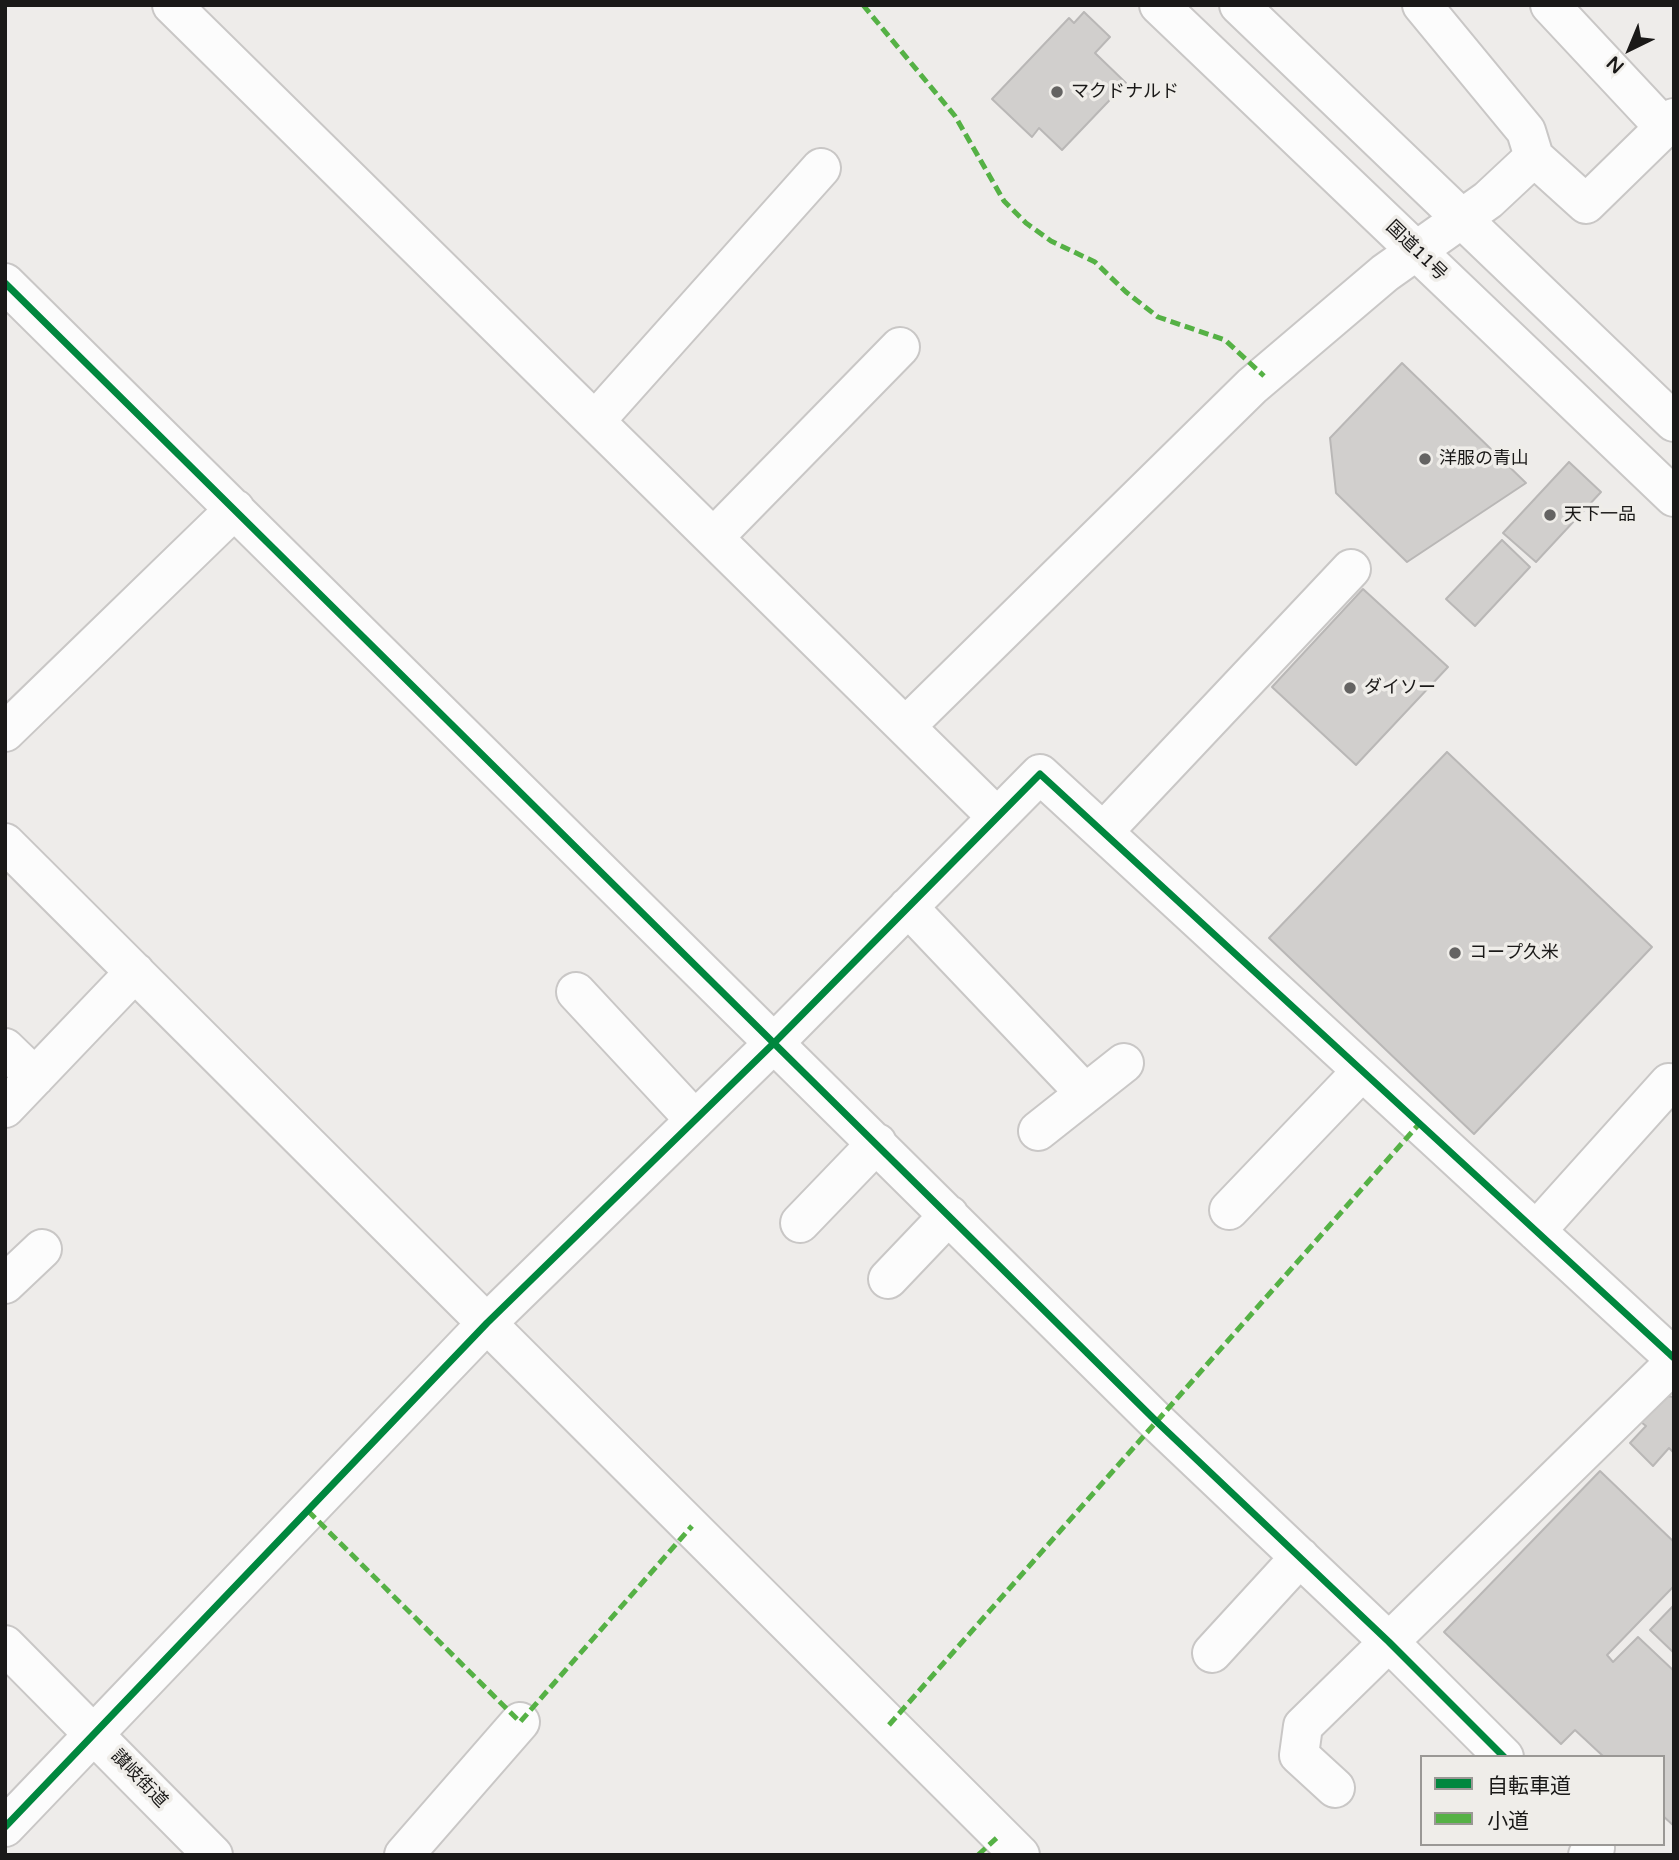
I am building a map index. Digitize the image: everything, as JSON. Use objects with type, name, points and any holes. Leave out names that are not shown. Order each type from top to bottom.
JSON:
[{"type":"main road","points":[[172,5],[997,817]]},
{"type":"main road","name":"国道11号","points":[[1159,5],[1674,496]]},
{"type":"main road","points":[[1239,5],[1674,422]]},
{"type":"main road","points":[[1422,5],[1526,131],[1534,157],[1586,204],[1669,122],[1550,5]]},
{"type":"main road","points":[[906,726],[1252,386],[1416,251],[1462,219],[1534,157]]},
{"type":"main road","points":[[595,421],[821,168]]},
{"type":"main road","points":[[5,283],[1155,1420],[1389,1642],[1502,1755]]},
{"type":"main road","points":[[714,537],[900,346]]},
{"type":"main road","points":[[5,732],[234,509]]},
{"type":"main road","points":[[1103,832],[1351,569]]},
{"type":"main road","points":[[5,1827],[487,1323],[775,1042],[1040,774],[1671,1352],[1303,1727],[1299,1755],[1335,1788]]},
{"type":"main road","points":[[5,844],[1020,1855]]},
{"type":"main road","points":[[908,907],[1085,1093]]},
{"type":"main road","points":[[5,1108],[135,972]]},
{"type":"main road","points":[[576,992],[695,1120]]},
{"type":"main road","points":[[5,1048],[35,1077]]},
{"type":"main road","points":[[1038,1130],[1124,1063]]},
{"type":"main road","points":[[1229,1210],[1362,1070]]},
{"type":"main road","points":[[1536,1231],[1669,1083]]},
{"type":"main road","points":[[800,1223],[877,1143]]},
{"type":"main road","points":[[888,1279],[949,1214]]},
{"type":"main road","points":[[5,1284],[42,1249]]},
{"type":"main road","points":[[1212,1653],[1300,1557]]},
{"type":"main road","name":"讃岐街道","points":[[5,1645],[213,1855]]},
{"type":"main road","points":[[417,1850],[520,1722]]},
{"type":"building","points":[[1084,12],[1110,37],[1095,53],[1126,83],[1062,150],[1039,128],[1032,137],[992,99],[1069,18],[1074,23]]},
{"type":"building","points":[[1402,363],[1526,483],[1407,562],[1336,493],[1330,438]]},
{"type":"building","points":[[1569,462],[1601,492],[1536,562],[1503,533]]},
{"type":"building","points":[[1502,540],[1530,567],[1475,626],[1446,599]]},
{"type":"building","points":[[1363,589],[1448,667],[1356,765],[1272,687]]},
{"type":"building","points":[[1447,752],[1652,947],[1474,1134],[1269,938]]},
{"type":"building","points":[[1666,1396],[1674,1397],[1674,1453],[1669,1448],[1653,1466],[1630,1443],[1646,1426],[1641,1422]]},
{"type":"building","points":[[1600,1471],[1674,1542],[1674,1586],[1607,1655],[1613,1662],[1638,1637],[1674,1671],[1674,1826],[1665,1818],[1665,1755],[1602,1755],[1575,1730],[1561,1744],[1444,1632]]},
{"type":"building","points":[[1674,1605],[1673,1627],[1674,1653],[1650,1630]]},
{"type":"marked path","points":[[863,5],[955,116],[1004,201],[1026,223],[1051,241],[1095,262],[1126,292],[1158,317],[1225,340],[1264,376]]},
{"type":"marked path","points":[[889,1725],[1419,1124]]},
{"type":"marked path","points":[[308,1511],[520,1722],[692,1526]]},
{"type":"marked path","points":[[978,1855],[1000,1835]]},
{"type":"cycle path","points":[[5,283],[1155,1420],[1389,1642],[1502,1755]]},
{"type":"cycle path","points":[[5,1827],[487,1323],[775,1042],[1040,774],[1674,1358]]},
{"type":"place","name":"マクドナルド","points":[[1057,92]]},
{"type":"place","name":"洋服の青山","points":[[1425,459]]},
{"type":"place","name":"天下一品","points":[[1550,515]]},
{"type":"place","name":"ダイソー","points":[[1350,688]]},
{"type":"place","name":"コープ久米","points":[[1455,953]]}]
